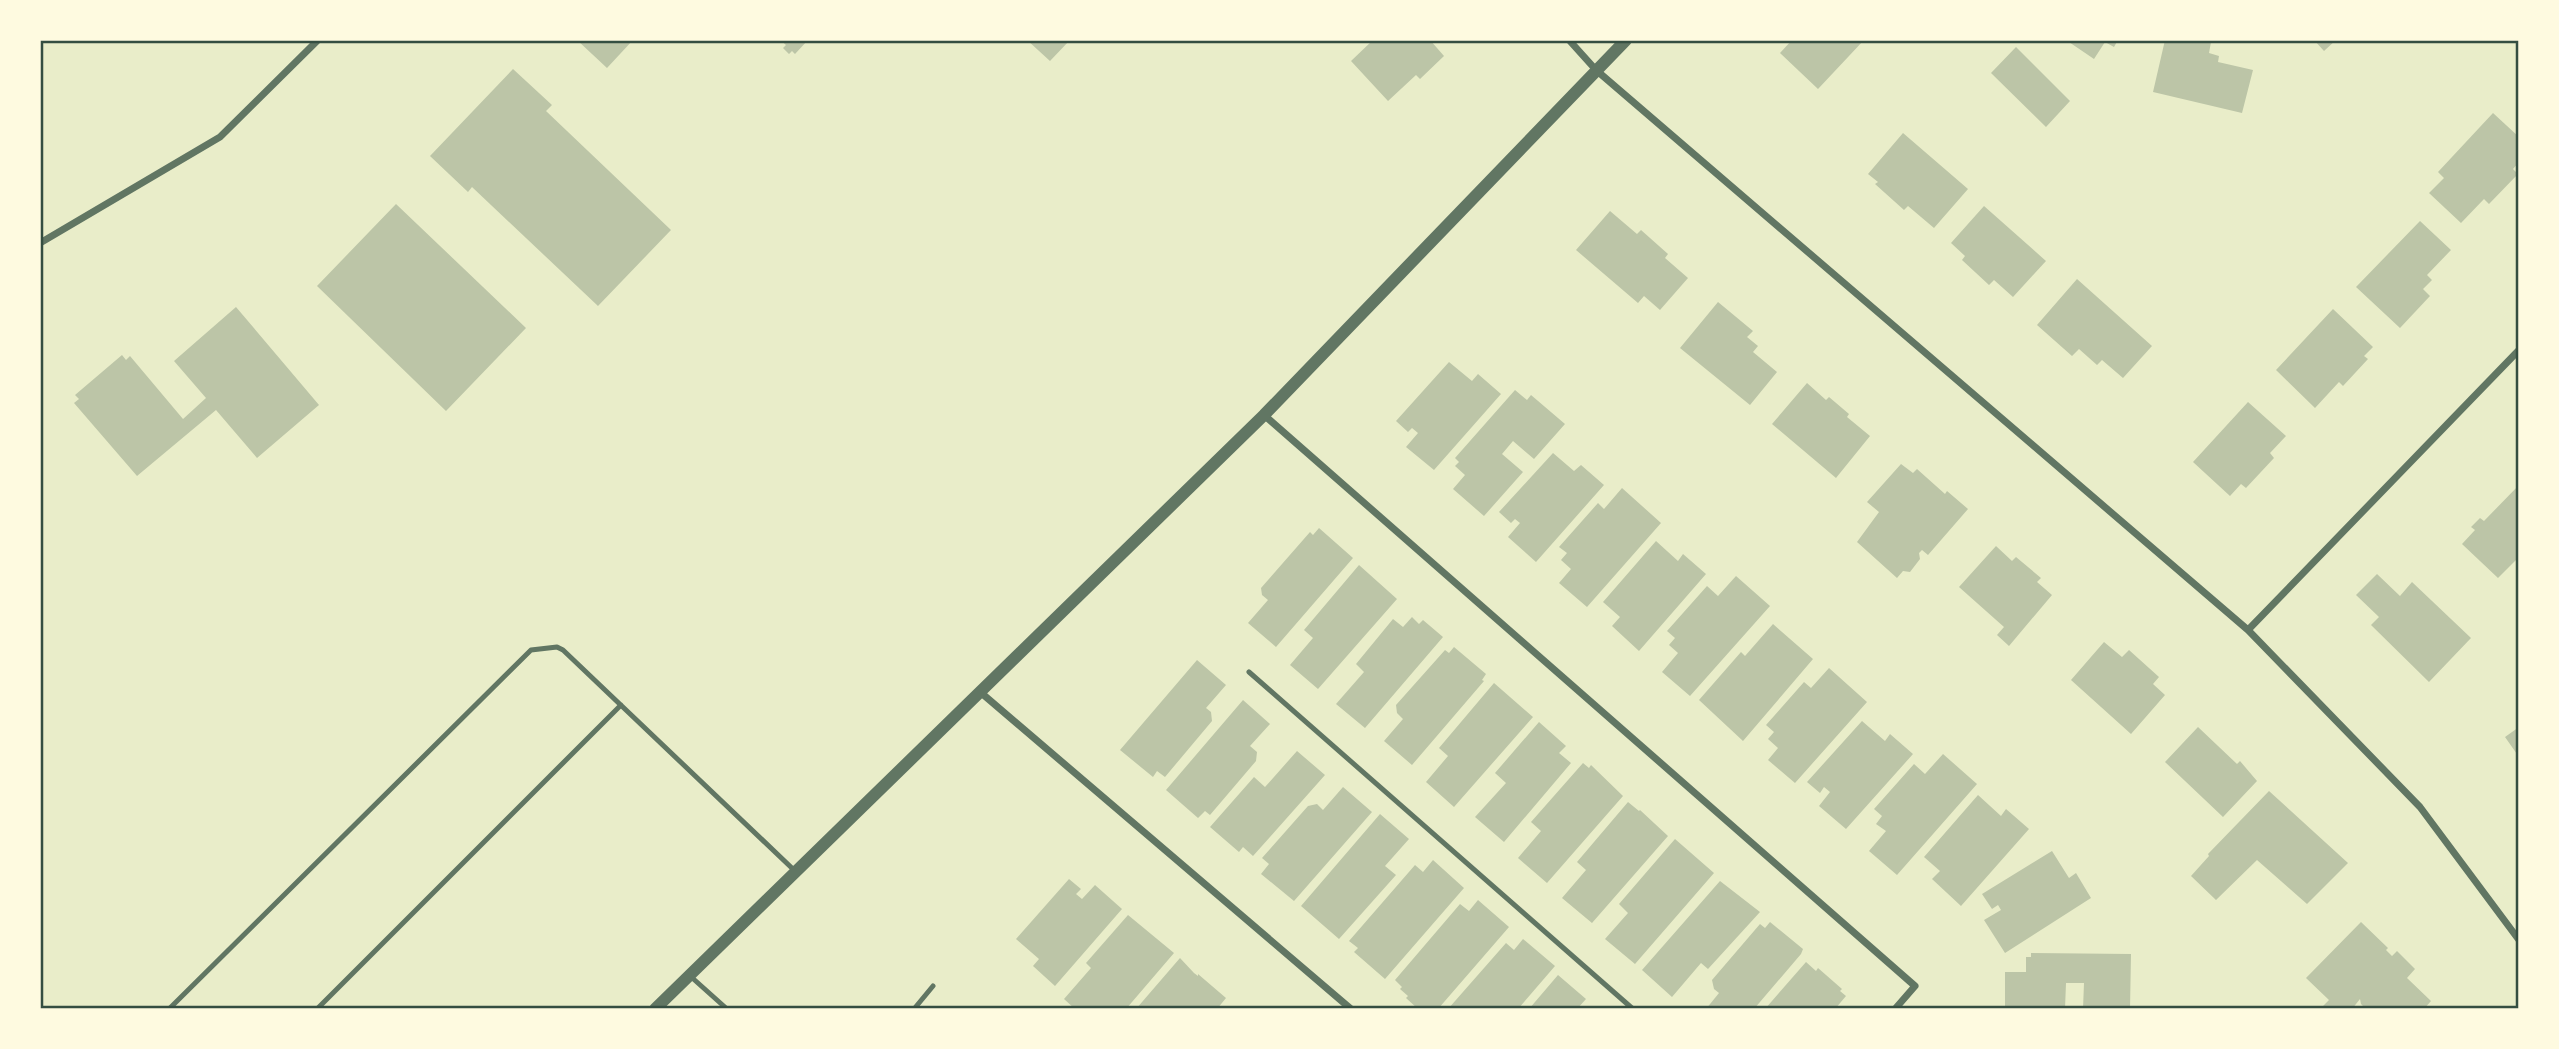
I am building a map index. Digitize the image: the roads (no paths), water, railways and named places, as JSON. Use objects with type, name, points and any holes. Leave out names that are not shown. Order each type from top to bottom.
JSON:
[{"type":"street","points":[[40,243],[220,138],[318,40]]},
{"type":"street","points":[[1569,40],[1596,70],[2248,630],[2420,807],[2519,940]]},
{"type":"street","points":[[655,1009],[1264,415],[1626,40]]},
{"type":"street","points":[[2248,630],[2519,350]]},
{"type":"street","points":[[1264,415],[1915,986],[1895,1009]]},
{"type":"street","points":[[979,691],[1351,1009]]},
{"type":"lane","points":[[169,1009],[531,650],[557,647],[564,650],[795,871]]},
{"type":"lane","points":[[1249,672],[1633,1009]]},
{"type":"lane","points":[[317,1009],[621,705]]},
{"type":"lane","points":[[689,975],[727,1009]]},
{"type":"lane","points":[[914,1009],[933,986]]}]
